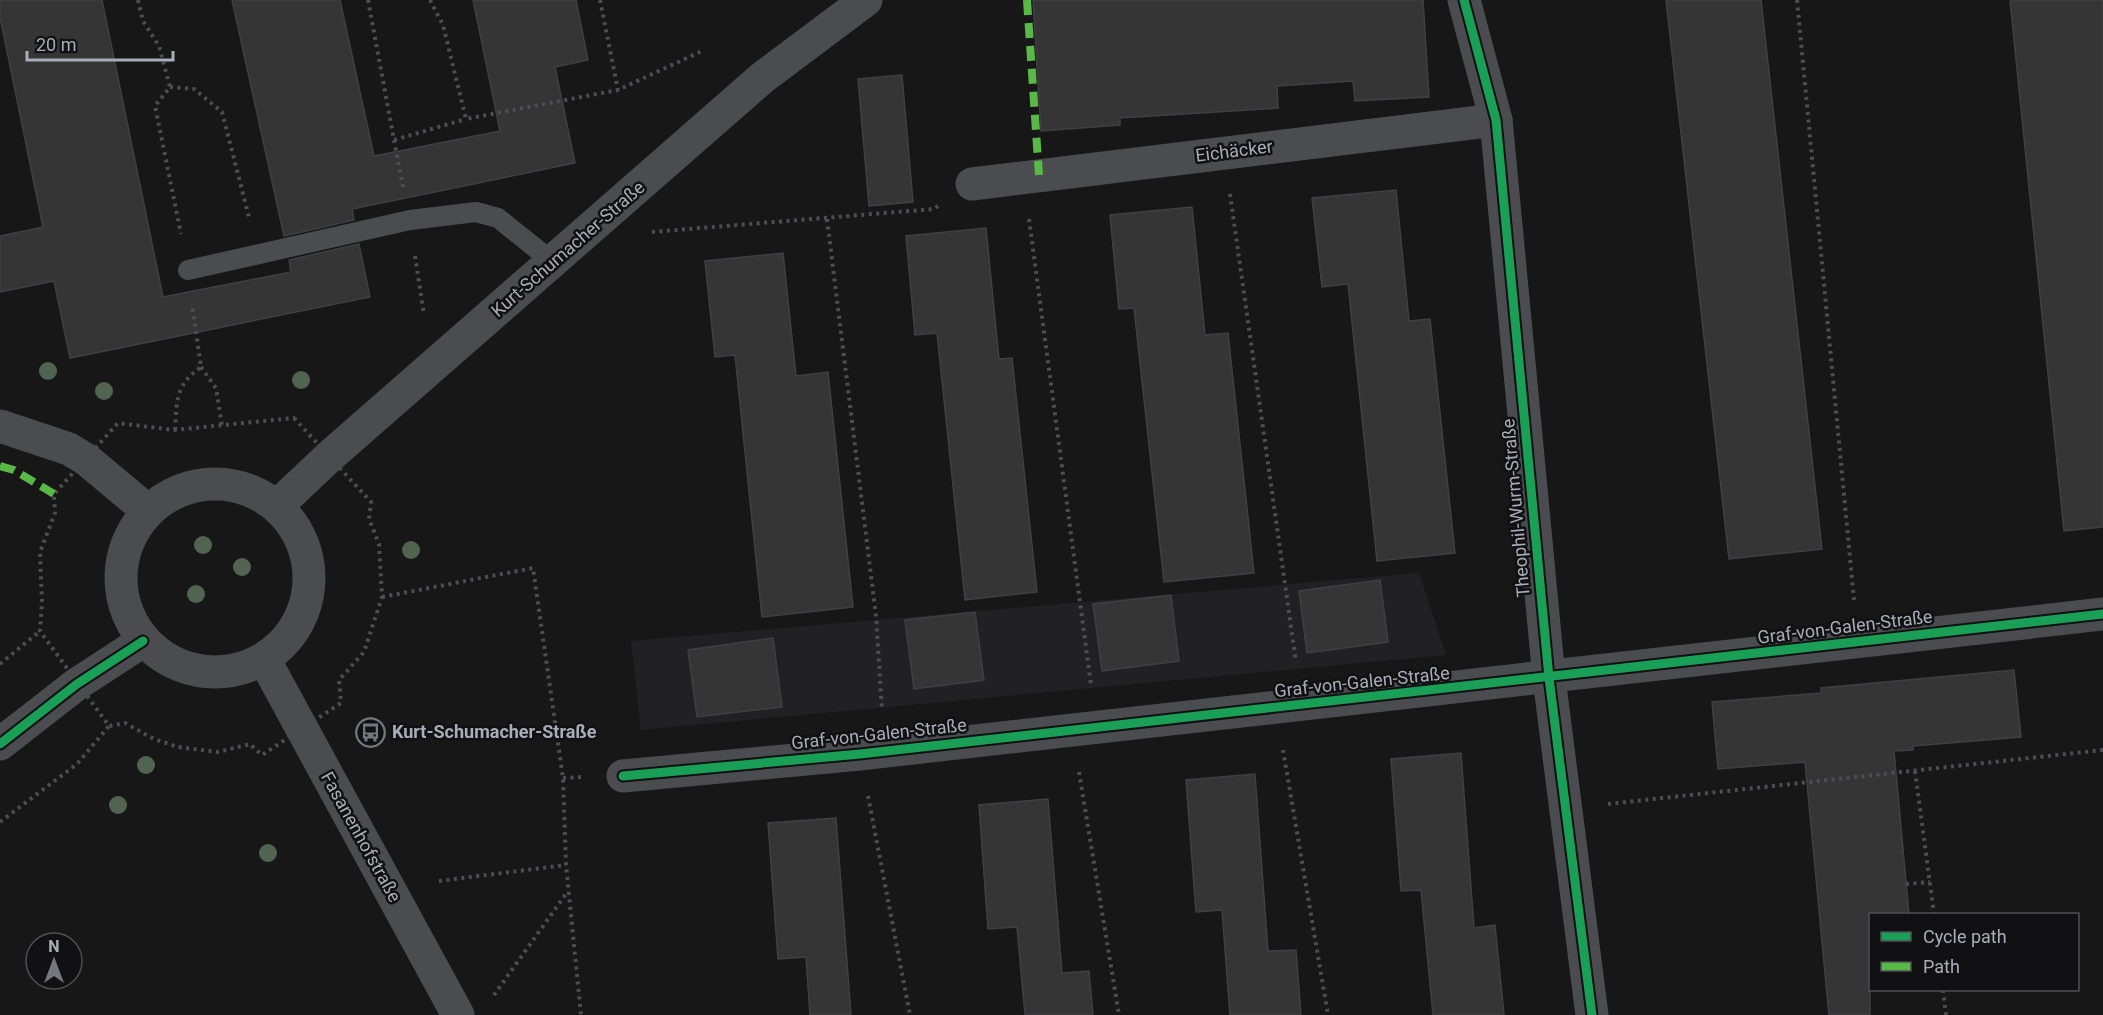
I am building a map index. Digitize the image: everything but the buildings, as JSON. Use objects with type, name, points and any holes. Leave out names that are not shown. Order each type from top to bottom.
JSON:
[{"type":"street","name":"Kurt-Schumacher-Straße","points":[[277,507],[330,456],[762,78],[867,0]]},
{"type":"street","name":"Theophil-Wurm-Straße","points":[[1464,0],[1496,120],[1549,678],[1592,1015]]},
{"type":"street","name":"Eichäcker","points":[[972,184],[1496,120]]},
{"type":"street","points":[[0,426],[69,449],[87,460],[148,511]]},
{"type":"street","points":[[216,484],[253,491],[277,507],[296,529],[307,557],[309,586],[302,615],[287,640],[264,659],[234,671],[201,672],[169,662],[143,642],[128,617],[120,590],[121,561],[131,534],[148,511],[171,494],[198,485],[216,484]]},
{"type":"street","name":"Graf-von-Galen-Straße","points":[[623,776],[872,752],[1549,678],[2103,614]]},
{"type":"street","points":[[0,744],[77,684],[143,642]]},
{"type":"street","name":"Fasanenhofstraße","points":[[264,659],[458,1015]]},
{"type":"lane","points":[[188,270],[410,220],[476,212],[498,218],[553,262]]},
{"type":"path","points":[[138,0],[143,21],[159,46],[170,87]]},
{"type":"path","points":[[368,0],[394,140],[466,119],[618,90],[704,50]]},
{"type":"path","points":[[430,0],[442,25],[466,119]]},
{"type":"path","points":[[600,0],[618,90]]},
{"type":"path","points":[[1797,0],[1858,642]]},
{"type":"path","points":[[170,87],[194,89],[222,112],[257,254]]},
{"type":"path","points":[[170,87],[155,105],[188,270],[201,367],[216,388],[222,426]]},
{"type":"path","points":[[1224,152],[1328,1015]]},
{"type":"path","points":[[1025,177],[1083,729],[1119,1015]]},
{"type":"path","points":[[623,200],[653,233],[934,209],[972,184]]},
{"type":"path","points":[[827,219],[876,616],[872,752],[910,1015]]},
{"type":"path","points":[[174,430],[177,397],[186,377],[201,367]]},
{"type":"path","points":[[0,822],[77,764],[109,726],[125,723],[154,739],[178,747],[218,752],[250,744],[262,755],[341,703],[339,680],[364,652],[382,597],[379,544],[369,519],[371,502],[294,418],[174,430],[118,423],[54,494],[55,513],[40,552],[42,602],[40,631],[109,726]]},
{"type":"path","points":[[382,597],[533,568],[563,778],[566,865],[581,1015]]},
{"type":"path","points":[[0,664],[40,631]]},
{"type":"path","points":[[1565,809],[2103,750]]},
{"type":"path","points":[[1915,771],[1934,913]]},
{"type":"path","points":[[439,881],[566,865]]},
{"type":"path","points":[[1906,884],[1930,882]]},
{"type":"path","points":[[494,996],[569,891]]},
{"type":"path","points":[[1943,991],[1946,1015]]},
{"type":"shaded area","points":[[1419,573],[1446,655],[641,730],[631,641]]},
{"type":"marked path","points":[[1027,0],[1039,175]]},
{"type":"marked path","points":[[0,466],[14,470],[54,494]]},
{"type":"cycle path","points":[[1464,0],[1496,120],[1549,678],[1592,1015]]},
{"type":"cycle path","points":[[623,776],[860,754],[2103,614]]},
{"type":"cycle path","points":[[0,744],[77,684],[143,641]]},
{"type":"place","name":"Kurt-Schumacher-Straße","points":[[371,732]]}]
